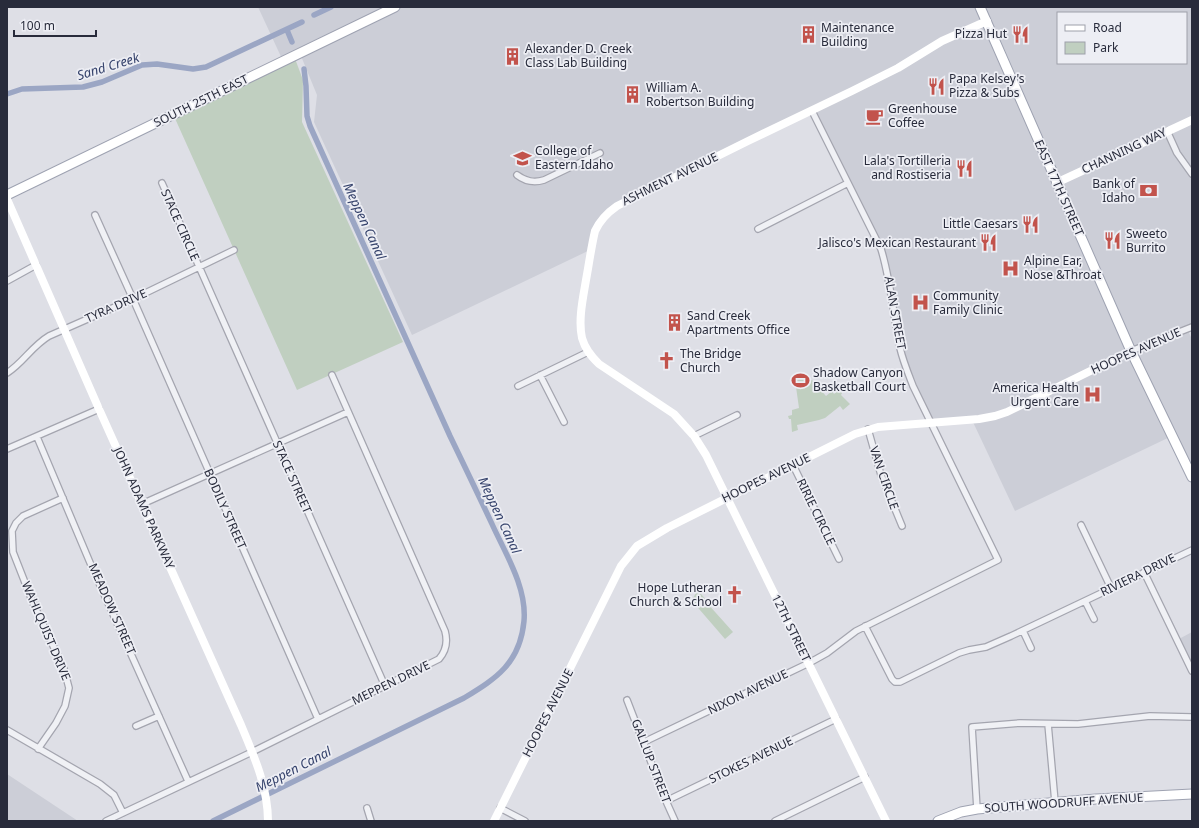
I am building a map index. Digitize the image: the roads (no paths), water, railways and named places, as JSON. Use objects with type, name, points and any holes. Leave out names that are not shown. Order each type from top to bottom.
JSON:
[{"type":"main road","name":"SOUTH 25TH EAST","points":[[7,195],[395,7]]},
{"type":"main road","name":"EAST 17TH STREET","points":[[980,7],[1131,351],[1192,477]]},
{"type":"main road","name":"SOUTH WOODRUFF AVENUE","points":[[938,821],[955,814],[977,809],[1096,799],[1192,794]]},
{"type":"street","name":"ASHMENT AVENUE","points":[[694,436],[674,414],[599,364],[588,352],[582,339],[582,306],[590,250],[594,231],[599,222],[609,211],[617,206],[898,68],[942,41],[987,21]]},
{"type":"street","name":"ALAN STREET","points":[[812,111],[881,249],[887,269],[900,348],[913,386],[998,560]]},
{"type":"street","name":"CHANNING WAY","points":[[1056,183],[1192,120]]},
{"type":"street","points":[[1167,131],[1177,153],[1184,165],[1192,174]]},
{"type":"street","points":[[517,176],[526,181],[538,182],[600,153]]},
{"type":"street","name":"STACE CIRCLE","points":[[162,183],[199,267]]},
{"type":"street","points":[[758,229],[848,183]]},
{"type":"street","name":"JOHN ADAMS PARKWAY","points":[[7,199],[252,752],[265,796],[268,821]]},
{"type":"street","name":"BODILY STREET","points":[[95,215],[318,719]]},
{"type":"street","name":"TYRA DRIVE","points":[[7,373],[19,364],[42,340],[133,299],[234,250]]},
{"type":"street","points":[[7,281],[36,265]]},
{"type":"street","name":"STACE STREET","points":[[199,267],[385,686]]},
{"type":"street","name":"HOOPES AVENUE","points":[[494,821],[621,566],[629,554],[637,546],[650,537],[727,497],[855,434],[868,429],[883,426],[979,419],[995,416],[1038,397],[1131,351],[1192,327]]},
{"type":"street","points":[[518,386],[588,352]]},
{"type":"street","name":"MEPPEN DRIVE","points":[[106,821],[252,752],[439,659],[443,655],[447,639],[445,632],[332,374]]},
{"type":"street","points":[[540,375],[564,422]]},
{"type":"street","points":[[7,449],[75,418],[99,409]]},
{"type":"street","points":[[142,504],[277,442],[348,412]]},
{"type":"street","points":[[694,436],[737,415]]},
{"type":"street","name":"VAN CIRCLE","points":[[868,429],[881,475],[902,526]]},
{"type":"street","name":"12TH STREET","points":[[694,436],[706,455],[727,497],[886,821]]},
{"type":"street","name":"MEADOW STREET","points":[[36,437],[188,781]]},
{"type":"street","name":"RIRIE CIRCLE","points":[[793,465],[839,559]]},
{"type":"street","name":"WAHLQUIST DRIVE","points":[[38,749],[56,723],[65,706],[69,688],[64,669],[33,602],[13,552],[10,530],[23,516],[62,498]]},
{"type":"street","points":[[1081,526],[1111,588]]},
{"type":"street","name":"RIVIERA DRIVE","points":[[865,626],[892,679],[895,682],[900,682],[960,653],[986,647],[1023,631],[1192,550]]},
{"type":"street","name":"NIXON AVENUE","points":[[644,742],[809,663],[827,653],[846,638],[865,626],[998,560]]},
{"type":"street","points":[[1144,572],[1192,671]]},
{"type":"street","points":[[1085,601],[1094,619]]},
{"type":"street","points":[[1023,631],[1031,648]]},
{"type":"street","name":"GALLUP STREET","points":[[627,700],[675,821]]},
{"type":"street","points":[[136,726],[159,716]]},
{"type":"street","points":[[977,809],[972,727],[1020,723],[1078,724],[1150,716],[1192,717]]},
{"type":"street","name":"STOKES AVENUE","points":[[666,801],[836,719]]},
{"type":"street","points":[[1048,724],[1054,802]]},
{"type":"street","points":[[7,730],[110,791],[117,799],[123,813]]},
{"type":"street","points":[[775,821],[865,777]]},
{"type":"street","points":[[368,808],[371,821]]},
{"type":"street","points":[[500,808],[525,821]]},
{"type":"waterway","name":"Sand Creek","points":[[314,15],[331,7]]},
{"type":"waterway","name":"Sand Creek","points":[[7,94],[22,89],[83,87],[102,82],[142,65],[157,64],[193,69],[206,67],[302,22]]},
{"type":"waterway","points":[[287,30],[292,42]]},
{"type":"waterway","name":"Meppen Canal","points":[[213,821],[476,691],[496,676],[512,659],[522,636],[524,621],[524,608],[519,583],[509,558],[450,436],[310,126],[307,116],[304,69]]},
{"type":"place","name":"Pizza Hut","points":[[1020,34]]},
{"type":"place","name":"Maintenance Building","points":[[808,35]]},
{"type":"place","name":"Alexander D. Creek Class Lab Building","points":[[512,56]]},
{"type":"place","name":"Papa Kelsey's Pizza & Subs","points":[[936,86]]},
{"type":"place","name":"William A. Robertson Building","points":[[633,95]]},
{"type":"place","name":"Greenhouse Coffee","points":[[875,116]]},
{"type":"place","name":"College of Eastern Idaho","points":[[522,158]]},
{"type":"place","name":"Lala's Tortilleria and Rostiseria","points":[[964,168]]},
{"type":"place","name":"Bank of Idaho","points":[[1148,191]]},
{"type":"place","name":"Little Caesars","points":[[1031,224]]},
{"type":"place","name":"Sweeto Burrito","points":[[1113,241]]},
{"type":"place","name":"Jalisco's Mexican Restaurant","points":[[989,243]]},
{"type":"place","name":"Alpine Ear, Nose &Throat","points":[[1011,268]]},
{"type":"place","name":"Community Family Clinic","points":[[920,303]]},
{"type":"place","name":"Sand Creek Apartments Office","points":[[674,323]]},
{"type":"place","name":"The Bridge Church","points":[[667,361]]},
{"type":"place","name":"Shadow Canyon Basketball Court","points":[[800,380]]},
{"type":"place","name":"America Health Urgent Care","points":[[1092,395]]},
{"type":"place","name":"Hope Lutheran Church & School","points":[[735,595]]}]
